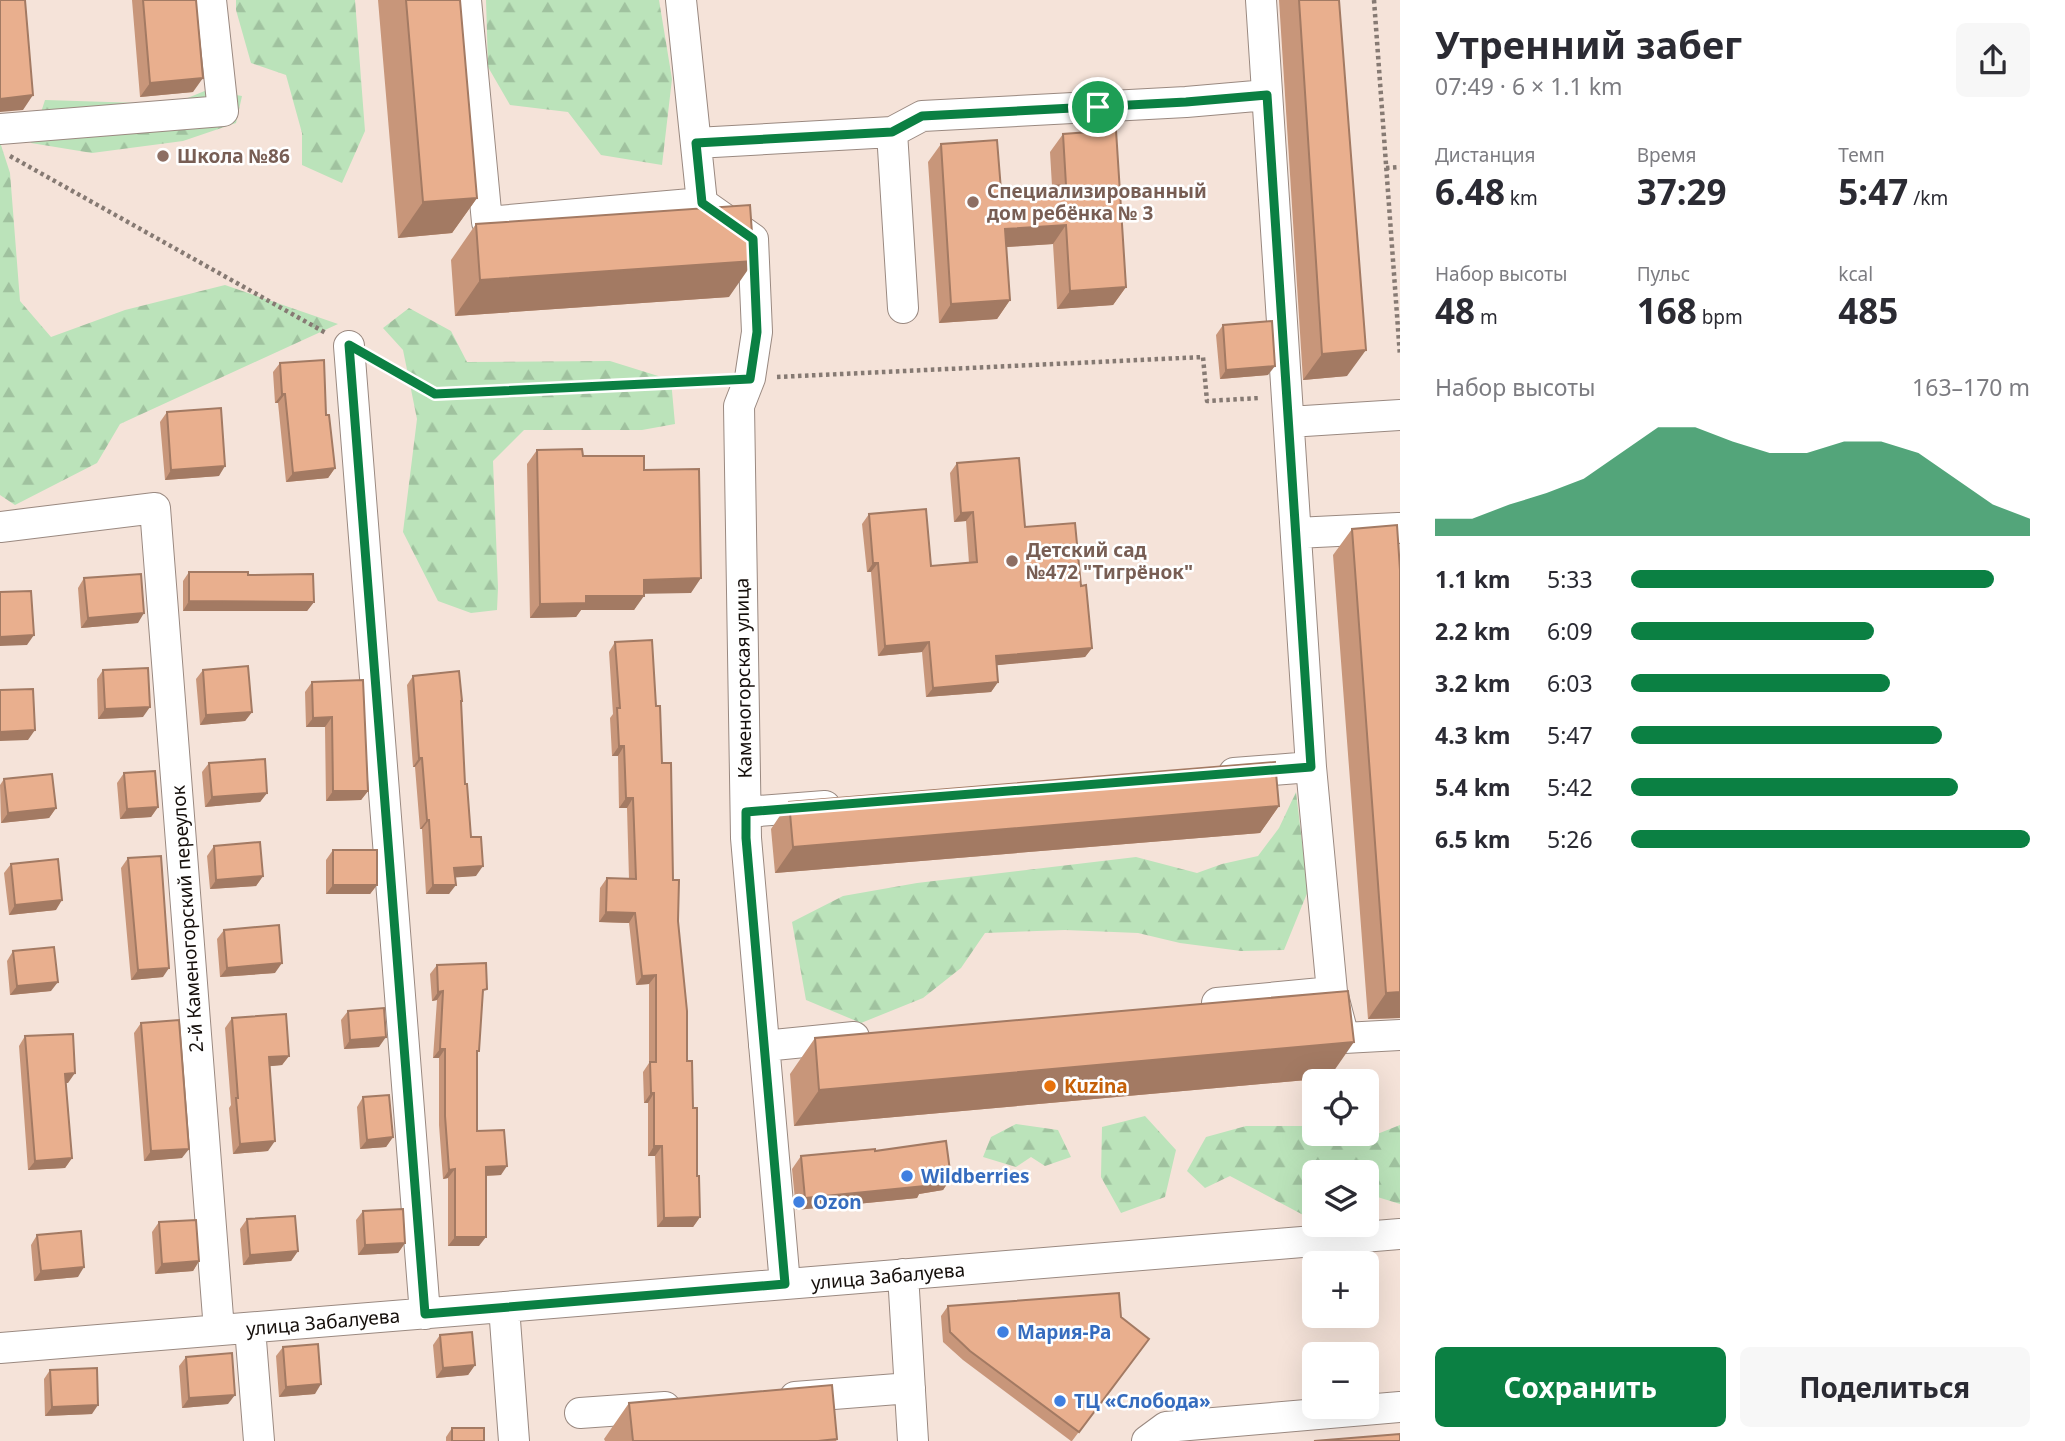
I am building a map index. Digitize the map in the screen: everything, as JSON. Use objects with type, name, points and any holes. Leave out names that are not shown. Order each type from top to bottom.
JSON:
[{"type":"street","points":[[0,129],[223,111],[211,0]]},
{"type":"street","points":[[466,0],[487,222],[702,203],[681,0]]},
{"type":"street","points":[[1261,0],[1311,767],[1332,992],[1344,1038],[1400,1035]]},
{"type":"street","points":[[696,143],[892,132],[922,116],[1267,95]]},
{"type":"street","points":[[892,132],[903,308]]},
{"type":"street","name":"Каменогорская улица","points":[[702,203],[753,239],[757,332],[744,392],[746,838],[785,1284]]},
{"type":"street","points":[[349,345],[425,1314]]},
{"type":"street","points":[[1288,409],[1400,415]]},
{"type":"street","name":"2-й Каменогорский переулок","points":[[0,527],[155,508],[219,1330]]},
{"type":"street","points":[[1296,533],[1398,528]]},
{"type":"street","points":[[1200,776],[1311,767]]},
{"type":"street","points":[[746,812],[856,804]]},
{"type":"street","points":[[1193,1005],[1332,992]]},
{"type":"street","points":[[764,1046],[875,1035]]},
{"type":"street","name":"улица Забалуева","points":[[0,1348],[1400,1234]]},
{"type":"street","points":[[903,1274],[913,1441]]},
{"type":"street","points":[[504,1307],[514,1441]]},
{"type":"street","points":[[250,1328],[259,1441]]},
{"type":"street","points":[[772,1399],[910,1388]]},
{"type":"street","points":[[580,1413],[690,1405]]},
{"type":"street","points":[[1147,1441],[1166,1427],[1400,1407]]},
{"type":"path","points":[[1374,0],[1400,356]]},
{"type":"path","points":[[0,151],[435,394],[744,392],[1203,357],[1207,401],[1288,409]]},
{"type":"path","points":[[1386,168],[1400,167]]},
{"type":"green space","points":[[236,0],[355,0],[365,131],[342,183],[302,165],[302,133],[286,75],[251,63],[236,10]]},
{"type":"green space","points":[[486,0],[659,0],[672,79],[662,165],[601,155],[568,112],[510,105],[488,67]]},
{"type":"green space","points":[[207,90],[242,96],[236,123],[183,141],[92,153],[31,143],[45,100],[173,104]]},
{"type":"green space","points":[[0,142],[10,173],[20,301],[51,337],[125,310],[225,285],[338,324],[120,424],[97,463],[15,505],[0,495]]},
{"type":"green space","points":[[409,308],[451,331],[467,362],[610,361],[671,380],[675,424],[642,430],[524,430],[493,461],[497,610],[471,613],[438,601],[403,532],[417,419],[403,350],[383,328]]},
{"type":"green space","points":[[1296,792],[1308,891],[1284,950],[1241,951],[1180,943],[1138,933],[1065,930],[985,933],[961,968],[923,998],[861,1023],[806,1000],[792,922],[843,896],[917,883],[1136,857],[1197,873],[1258,856],[1279,828]]},
{"type":"green space","points":[[1145,1116],[1176,1150],[1165,1197],[1121,1213],[1101,1177],[1102,1127]]},
{"type":"green space","points":[[1016,1124],[1058,1130],[1071,1157],[1045,1166],[1031,1157],[1016,1167],[983,1157],[991,1137]]},
{"type":"green space","points":[[1400,1125],[1400,1204],[1379,1197],[1379,1160],[1302,1160],[1302,1214],[1230,1176],[1205,1188],[1187,1171],[1206,1137],[1246,1126],[1302,1126],[1302,1146],[1379,1146],[1379,1133]]},
{"type":"building","points":[[0,0],[25,0],[33,95],[0,99]]},
{"type":"building","points":[[143,0],[196,0],[203,78],[150,83]]},
{"type":"building","points":[[406,0],[460,0],[477,198],[423,202]]},
{"type":"building","points":[[1299,0],[1339,0],[1366,350],[1322,354]]},
{"type":"building","points":[[1116,130],[1126,287],[1070,291],[1066,225],[1005,229],[1010,300],[951,304],[941,144],[997,140],[1001,190],[1066,185],[1063,134]]},
{"type":"building","points":[[750,205],[754,261],[480,280],[476,224]]},
{"type":"building","points":[[1272,321],[1275,366],[1226,370],[1223,325]]},
{"type":"building","points":[[324,360],[326,415],[329,415],[335,468],[293,473],[280,363]]},
{"type":"building","points":[[221,408],[225,466],[171,470],[167,412]]},
{"type":"building","points":[[582,449],[583,456],[644,456],[644,470],[699,469],[701,578],[644,580],[644,596],[586,596],[586,603],[540,604],[537,450]]},
{"type":"building","points":[[1019,458],[1025,527],[1075,523],[1081,586],[1086,585],[1092,648],[996,656],[998,682],[933,688],[929,642],[885,646],[878,563],[873,563],[869,514],[926,509],[931,566],[977,562],[973,512],[961,513],[957,463]]},
{"type":"building","points":[[1397,525],[1400,570],[1400,992],[1386,993],[1352,529]]},
{"type":"building","points":[[189,572],[313,574],[314,602],[189,601]]},
{"type":"building","points":[[141,574],[144,613],[88,618],[84,578]]},
{"type":"building","points":[[31,591],[34,635],[0,637],[0,592]]},
{"type":"building","points":[[652,640],[656,706],[660,706],[662,763],[671,763],[673,880],[679,880],[678,921],[687,1011],[687,1061],[692,1061],[693,1108],[697,1108],[700,1217],[664,1218],[662,1146],[654,1146],[654,1093],[651,1093],[650,1062],[656,1062],[656,975],[642,976],[635,913],[606,912],[607,878],[636,879],[633,798],[626,798],[624,746],[619,746],[617,708],[620,708],[615,642]]},
{"type":"building","points":[[248,666],[252,712],[206,715],[203,670]]},
{"type":"building","points":[[148,668],[150,707],[105,709],[103,670]]},
{"type":"building","points":[[459,671],[465,784],[471,837],[481,837],[483,866],[454,868],[456,885],[433,885],[429,820],[422,758],[419,758],[413,676]]},
{"type":"building","points":[[363,680],[368,791],[333,791],[332,717],[313,718],[312,682]]},
{"type":"building","points":[[33,689],[35,730],[0,732],[0,690]]},
{"type":"building","points":[[265,759],[267,793],[212,797],[209,763]]},
{"type":"building","points":[[1275,762],[1279,806],[793,847],[789,802]]},
{"type":"building","points":[[155,771],[158,807],[127,809],[124,773]]},
{"type":"building","points":[[52,774],[56,808],[8,813],[4,779]]},
{"type":"building","points":[[260,842],[263,876],[216,880],[214,846]]},
{"type":"building","points":[[333,850],[377,850],[377,885],[333,885]]},
{"type":"building","points":[[161,856],[169,968],[138,970],[128,858]]},
{"type":"building","points":[[58,859],[62,900],[15,905],[11,864]]},
{"type":"building","points":[[279,925],[282,963],[227,968],[224,930]]},
{"type":"building","points":[[54,947],[58,982],[17,986],[13,951]]},
{"type":"building","points":[[486,963],[487,989],[483,990],[477,1051],[477,1131],[504,1130],[507,1166],[486,1167],[486,1237],[455,1237],[455,1169],[449,1170],[445,1116],[445,1049],[440,1049],[443,991],[438,992],[437,965]]},
{"type":"building","points":[[1348,991],[1354,1042],[819,1090],[815,1038]]},
{"type":"building","points":[[384,1008],[386,1037],[350,1040],[348,1011]]},
{"type":"building","points":[[286,1014],[289,1056],[269,1057],[275,1141],[240,1144],[232,1018]]},
{"type":"building","points":[[179,1020],[189,1149],[151,1151],[141,1023]]},
{"type":"building","points":[[73,1034],[75,1073],[65,1074],[72,1158],[35,1161],[25,1036]]},
{"type":"building","points":[[389,1095],[393,1137],[367,1140],[363,1097]]},
{"type":"building","points":[[946,1141],[951,1178],[925,1182],[925,1186],[805,1198],[801,1156],[875,1151]]},
{"type":"building","points":[[403,1209],[405,1243],[365,1245],[363,1211]]},
{"type":"building","points":[[295,1216],[298,1251],[250,1255],[247,1219]]},
{"type":"building","points":[[196,1220],[199,1261],[162,1264],[159,1222]]},
{"type":"building","points":[[81,1231],[84,1267],[41,1271],[37,1235]]},
{"type":"building","name":"ТЦ «Слобода»","points":[[1119,1293],[1121,1317],[1149,1339],[1079,1432],[970,1351],[950,1332],[948,1306]]},
{"type":"building","points":[[472,1332],[475,1365],[443,1368],[440,1335]]},
{"type":"building","points":[[318,1344],[321,1384],[286,1387],[283,1347]]},
{"type":"building","points":[[232,1353],[235,1395],[189,1398],[186,1357]]},
{"type":"building","points":[[97,1368],[98,1405],[52,1407],[50,1370]]},
{"type":"building","points":[[832,1385],[837,1439],[633,1441],[629,1403]]},
{"type":"building","points":[[452,1428],[484,1428],[484,1441],[452,1441]]},
{"type":"building","points":[[1400,1434],[1400,1441],[1314,1441]]},
{"type":"place","name":"Школа №86","points":[[163,156]]},
{"type":"place","name":"Специализированный дом ребёнка № 3","points":[[973,202]]},
{"type":"place","name":"Детский сад №472 \"Тигрёнок\"","points":[[1012,561]]},
{"type":"place","name":"Kuzina","points":[[1050,1086]]},
{"type":"place","name":"Wildberries","points":[[907,1176]]},
{"type":"place","name":"Ozon","points":[[799,1202]]},
{"type":"place","name":"Мария-Ра","points":[[1003,1332]]},
{"type":"place","name":"ТЦ «Слобода»","points":[[1060,1401]]},
{"type":"route","points":[[1267,95],[1311,767],[746,812],[746,838],[785,1284],[425,1314],[349,345],[435,394],[750,379],[757,332],[753,239],[702,203],[696,143],[892,132],[922,116],[1098,107],[1267,95]]}]
